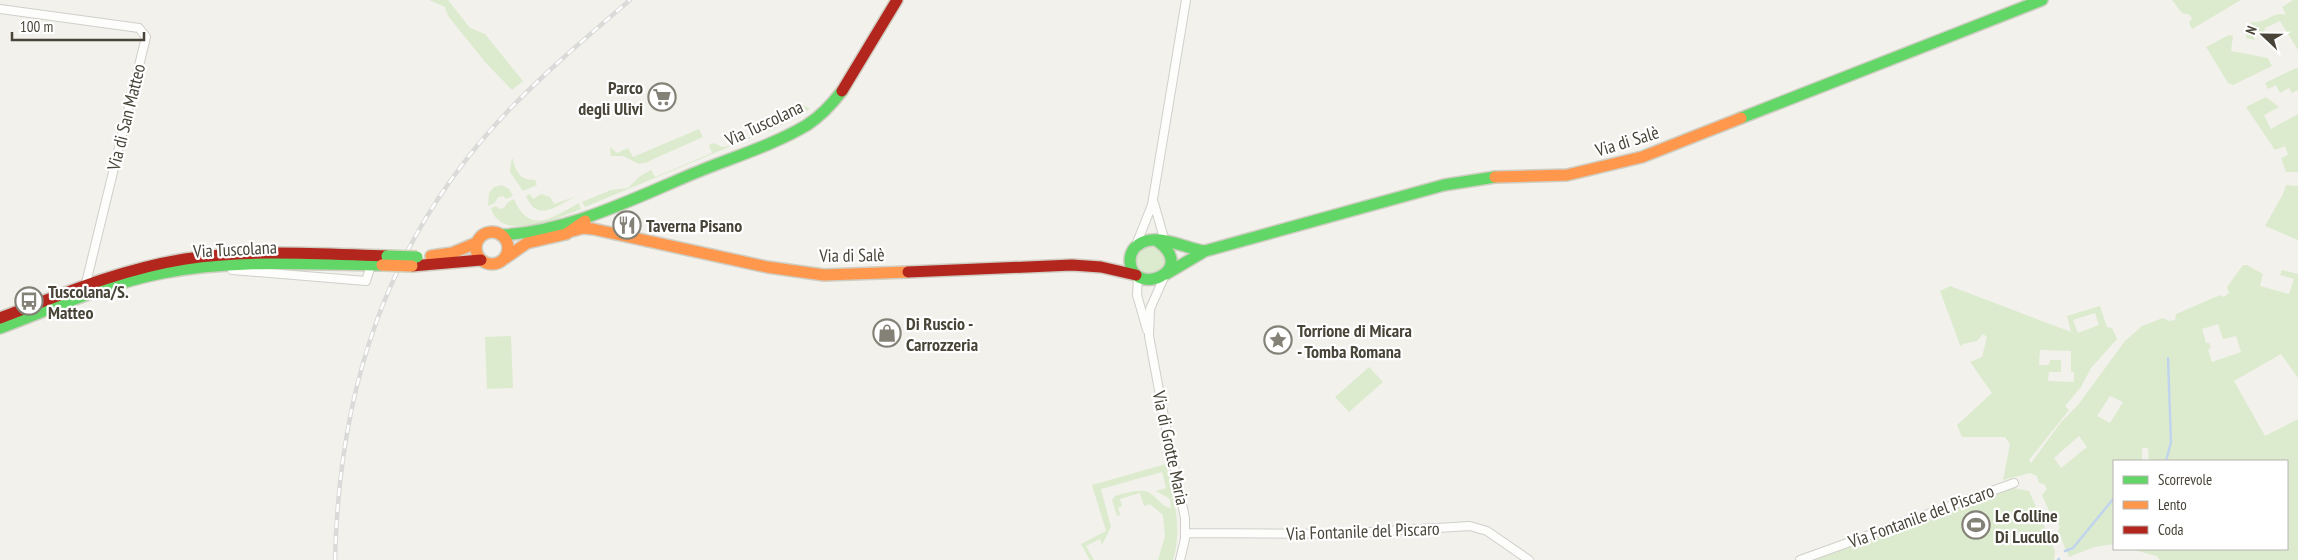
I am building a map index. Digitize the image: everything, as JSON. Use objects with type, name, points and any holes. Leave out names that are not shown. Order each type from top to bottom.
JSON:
[{"type":"main road","name":"Via Tuscolana","points":[[501,235],[527,234],[546,230],[593,214],[766,144],[819,116],[841,92],[897,0]]},
{"type":"main road","name":"Via di Salè","points":[[1166,274],[1205,251],[1260,238],[1444,185],[1498,176],[1567,175],[1642,157],[2042,0]]},
{"type":"main road","name":"Via Tuscolana","points":[[504,260],[527,243],[554,238],[572,231],[593,214]]},
{"type":"main road","name":"Via di Salè","points":[[572,231],[583,228],[767,267],[824,274],[1069,265],[1101,268],[1134,275]]},
{"type":"main road","points":[[496,232],[501,235],[508,246],[504,260],[490,265],[481,260],[476,252],[476,243],[486,233],[496,232]]},
{"type":"main road","points":[[1149,239],[1162,243],[1172,261],[1166,274],[1155,280],[1148,280],[1134,275],[1130,256],[1136,245],[1149,239]]},
{"type":"main road","name":"Via Tuscolana","points":[[415,261],[447,254],[476,243]]},
{"type":"main road","name":"Via di Salè","points":[[1162,243],[1186,249],[1205,251]]},
{"type":"main road","name":"Via Tuscolana","points":[[0,318],[85,287],[146,268],[185,259],[252,254],[380,262]]},
{"type":"main road","name":"Via Tuscolana","points":[[0,328],[160,273],[243,264],[481,260]]},
{"type":"street","points":[[1136,245],[1149,216],[1154,198],[1186,0]]},
{"type":"street","name":"Via di San Matteo","points":[[0,9],[139,28],[146,37],[85,287]]},
{"type":"street","points":[[1154,198],[1162,243]]},
{"type":"street","points":[[203,267],[366,281],[380,262]]},
{"type":"street","name":"Via di Grotte Maria","points":[[1149,336],[1150,309],[1166,274]]},
{"type":"street","name":"Via di Grotte Maria","points":[[1134,275],[1149,336],[1166,428],[1185,513],[1186,533],[1180,560]]},
{"type":"street","name":"Via Fontanile del Piscaro","points":[[1800,560],[2014,483]]},
{"type":"street","name":"Via Fontanile del Piscaro","points":[[1186,533],[1336,534],[1473,526],[1487,531],[1529,560]]},
{"type":"green space","points":[[429,0],[448,0],[470,28],[485,34],[523,81],[512,90],[486,63],[448,16],[445,7]]},
{"type":"green space","points":[[2172,0],[2241,0],[2192,29],[2189,23],[2192,19],[2190,15],[2182,13]]},
{"type":"green space","points":[[2293,0],[2298,0],[2298,50],[2280,21],[2265,28],[2264,33],[2256,32],[2254,40],[2246,38],[2248,25],[2278,14],[2286,15],[2282,7]]},
{"type":"green space","points":[[2229,35],[2233,36],[2231,51],[2268,58],[2272,66],[2233,85],[2228,83],[2206,47]]},
{"type":"green space","points":[[2296,68],[2298,69],[2298,90],[2292,93],[2289,88],[2280,93],[2276,85],[2268,89],[2265,83]]},
{"type":"green space","points":[[2266,97],[2279,107],[2264,115],[2271,129],[2298,114],[2298,172],[2286,172],[2281,158],[2288,155],[2285,146],[2275,150],[2246,107]]},
{"type":"green space","points":[[803,105],[810,109],[777,127],[585,207],[582,202],[611,190],[628,188],[640,176],[651,170],[655,177],[712,153],[709,145],[714,143],[722,147],[730,146],[740,133],[743,140],[800,114],[797,108]]},
{"type":"green space","points":[[699,129],[703,137],[649,162],[639,164],[623,156],[611,156],[610,147],[617,153],[628,148],[633,157]]},
{"type":"green space","points":[[512,157],[518,173],[524,178],[535,180],[537,185],[523,191],[510,172]]},
{"type":"green space","points":[[502,185],[509,189],[513,196],[506,199],[503,196],[498,197],[495,203],[488,206],[489,193],[494,187]]},
{"type":"green space","points":[[2286,185],[2298,186],[2298,240],[2265,226]]},
{"type":"green space","points":[[530,194],[533,199],[541,194],[550,197],[554,204],[577,196],[556,207],[543,211],[531,205],[526,196]]},
{"type":"green space","points":[[514,199],[520,211],[527,217],[535,220],[552,217],[579,203],[581,209],[559,218],[532,225],[518,227],[506,225],[497,219],[491,208],[496,206],[500,209],[504,208],[508,202]]},
{"type":"green space","points":[[1151,245],[1162,249],[1166,260],[1162,271],[1151,275],[1140,271],[1136,260],[1140,249]]},
{"type":"green space","points":[[2243,265],[2247,265],[2263,274],[2260,286],[2289,294],[2294,279],[2280,275],[2282,270],[2298,274],[2298,378],[2281,354],[2234,381],[2265,436],[2298,419],[2298,560],[2160,560],[2157,556],[2134,550],[2288,550],[2288,460],[2149,460],[2148,448],[2142,448],[2142,460],[2113,460],[2113,544],[2094,547],[2069,557],[2058,531],[2060,527],[2053,513],[2050,513],[2042,495],[2047,489],[2044,484],[2039,483],[2037,476],[2030,473],[2003,480],[2010,444],[2005,437],[1962,437],[1957,425],[1992,393],[1970,362],[1982,357],[1987,337],[1983,334],[1977,341],[1960,345],[1940,291],[1950,286],[2071,332],[2067,316],[2100,306],[2107,327],[2112,328],[2117,339],[2091,368],[2081,387],[2065,406],[2069,410],[2029,460],[2031,463],[2061,422],[2078,405],[2125,341],[2142,326],[2163,318],[2169,321],[2175,320],[2176,314],[2220,295],[2224,297],[2229,293],[2227,287]],"holes":[[[2095,313],[2099,325],[2078,333],[2073,320]],[[2218,324],[2223,339],[2236,336],[2241,352],[2212,362],[2208,350],[2211,348],[2209,343],[2206,343],[2202,329]],[[2040,350],[2071,351],[2071,372],[2074,372],[2074,382],[2048,381],[2049,372],[2061,372],[2061,360],[2050,360],[2049,365],[2039,365]],[[2110,396],[2123,402],[2110,423],[2097,416]],[[2079,436],[2087,447],[2061,468],[2054,458]]]},
{"type":"green space","points":[[511,336],[513,388],[487,389],[485,337]]},
{"type":"green space","points":[[1369,367],[1383,382],[1349,412],[1335,397]]},
{"type":"green space","points":[[1166,464],[1177,524],[1176,548],[1173,560],[1158,560],[1165,536],[1163,515],[1150,504],[1144,506],[1140,493],[1120,499],[1122,506],[1118,508],[1120,515],[1117,516],[1112,500],[1115,496],[1144,491],[1171,508],[1170,499],[1156,491],[1166,488],[1162,472],[1101,489],[1111,527],[1102,545],[1100,539],[1086,546],[1094,560],[1090,560],[1081,544],[1106,531],[1092,485]]},
{"type":"green space","name":"Le Colline Di Lucullo","points":[[2013,488],[2029,491],[2055,551],[2054,560],[1812,560]]},
{"type":"waterway","points":[[2166,460],[2171,442],[2168,358]]},
{"type":"waterway","points":[[2065,551],[2073,548],[2113,499]]},
{"type":"railway","points":[[335,560],[339,496],[347,435],[360,376],[378,319],[401,264],[430,211],[465,161],[507,112],[552,68],[630,0]]},
{"type":"traffic: fast","points":[[1741,118],[2042,0]]},
{"type":"traffic: fast","points":[[501,235],[553,227],[578,220],[769,144],[807,125],[826,110],[842,91]]},
{"type":"traffic: fast","points":[[1166,274],[1205,251],[1444,185],[1495,177]]},
{"type":"traffic: fast","points":[[1156,240],[1168,251],[1171,262],[1168,270],[1161,276],[1151,279],[1141,278],[1134,272],[1130,258],[1134,248],[1146,241],[1154,240],[1162,240],[1205,251]]},
{"type":"traffic: fast","points":[[387,256],[417,257]]},
{"type":"traffic: fast","points":[[0,328],[100,290],[162,273],[244,264],[382,265]]},
{"type":"traffic: slow","points":[[1495,177],[1567,175],[1642,157],[1741,118]]},
{"type":"traffic: slow","points":[[504,259],[527,243],[566,234],[585,221]]},
{"type":"traffic: slow","points":[[572,231],[583,228],[593,229],[767,267],[824,275],[908,272]]},
{"type":"traffic: slow","points":[[492,232],[504,236],[508,248],[504,260],[492,264],[480,260],[476,248],[480,236],[492,232]]},
{"type":"traffic: slow","points":[[431,256],[452,253],[476,243]]},
{"type":"traffic: slow","points":[[382,265],[412,266]]},
{"type":"traffic: jam","points":[[842,91],[897,0]]},
{"type":"traffic: jam","points":[[0,318],[114,276],[161,263],[185,259],[261,253],[387,256]]},
{"type":"traffic: jam","points":[[412,266],[481,260]]},
{"type":"traffic: jam","points":[[908,272],[1072,265],[1101,267],[1136,275]]},
{"type":"place","name":"Parco degli Ulivi","points":[[662,97]]},
{"type":"place","name":"Taverna Pisano","points":[[627,225]]},
{"type":"place","name":"Tuscolana/S. Matteo","points":[[29,301]]},
{"type":"place","name":"Di Ruscio - Carrozzeria","points":[[887,333]]},
{"type":"place","name":"Torrione di Micara - Tomba Romana","points":[[1278,340]]},
{"type":"place","name":"Le Colline Di Lucullo","points":[[1976,525]]}]
